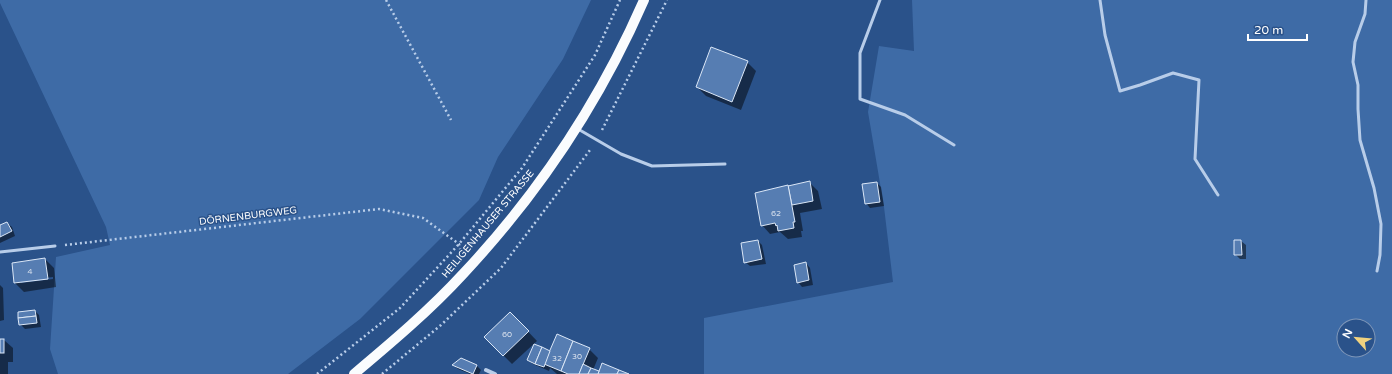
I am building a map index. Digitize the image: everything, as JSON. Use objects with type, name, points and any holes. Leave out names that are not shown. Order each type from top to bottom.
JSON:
[{"type":"main road","name":"HEILIGENHAUSER STRASSE","points":[[354,374],[398,337],[464,274],[522,205],[577,128],[629,35],[644,0]]},
{"type":"street","points":[[486,370],[495,374]]},
{"type":"lane","points":[[880,0],[860,54],[860,100],[905,114],[954,145]]},
{"type":"lane","points":[[1100,0],[1105,35],[1120,91],[1173,73],[1199,80],[1195,159],[1218,194]]},
{"type":"lane","points":[[1366,0],[1364,14],[1355,42],[1353,62],[1358,85],[1360,140],[1374,188],[1381,224],[1380,255],[1377,271]]},
{"type":"lane","points":[[577,128],[598,139],[621,154],[652,166],[725,164]]},
{"type":"lane","points":[[0,252],[55,246]]},
{"type":"path","points":[[386,0],[451,120]]},
{"type":"path","points":[[317,374],[400,308],[460,244],[522,168],[595,56],[620,0]]},
{"type":"path","name":"DÖRNENBURGWEG","points":[[55,246],[379,209],[423,218],[460,244]]},
{"type":"path","points":[[460,244],[464,274]]},
{"type":"shaded area","points":[[0,0],[591,0],[563,59],[498,157],[479,200],[360,319],[288,374],[58,374],[50,349],[56,257],[110,245],[106,227],[0,3]]},
{"type":"shaded area","points":[[912,0],[1392,0],[1392,374],[704,374],[704,318],[893,282],[884,207],[868,112],[879,46],[914,51]]},
{"type":"building","points":[[711,47],[748,61],[732,102],[696,87]]},
{"type":"building","points":[[810,181],[813,201],[792,205],[788,186]]},
{"type":"building","points":[[877,182],[880,202],[865,204],[862,184]]},
{"type":"building","points":[[788,185],[795,222],[793,222],[794,228],[778,231],[775,223],[761,226],[755,193]]},
{"type":"building","points":[[7,222],[12,231],[0,237],[0,225]]},
{"type":"building","points":[[758,240],[762,259],[744,263],[741,243]]},
{"type":"building","points":[[1234,240],[1241,240],[1242,255],[1234,255]]},
{"type":"building","points":[[45,258],[48,279],[14,283],[12,263]]},
{"type":"building","points":[[806,262],[809,280],[797,283],[794,265]]},
{"type":"building","points":[[35,310],[36,316],[18,318],[18,312]]},
{"type":"building","points":[[510,312],[529,331],[503,356],[484,337]]},
{"type":"building","points":[[36,316],[37,323],[19,325],[18,318]]},
{"type":"building","points":[[557,334],[573,341],[561,371],[544,364]]},
{"type":"building","points":[[0,339],[4,339],[4,353],[0,353]]},
{"type":"building","points":[[573,341],[590,348],[579,374],[568,374],[561,371]]},
{"type":"building","points":[[534,344],[542,347],[535,364],[527,360]]},
{"type":"building","points":[[542,347],[550,351],[544,367],[535,364]]},
{"type":"building","points":[[461,358],[477,365],[473,374],[452,365]]},
{"type":"building","points":[[602,363],[619,370],[617,374],[598,374]]},
{"type":"building","points":[[583,364],[591,368],[588,374],[579,374]]},
{"type":"building","points":[[591,368],[599,371],[598,374],[588,374]]},
{"type":"building","points":[[619,370],[629,374],[617,374]]}]
